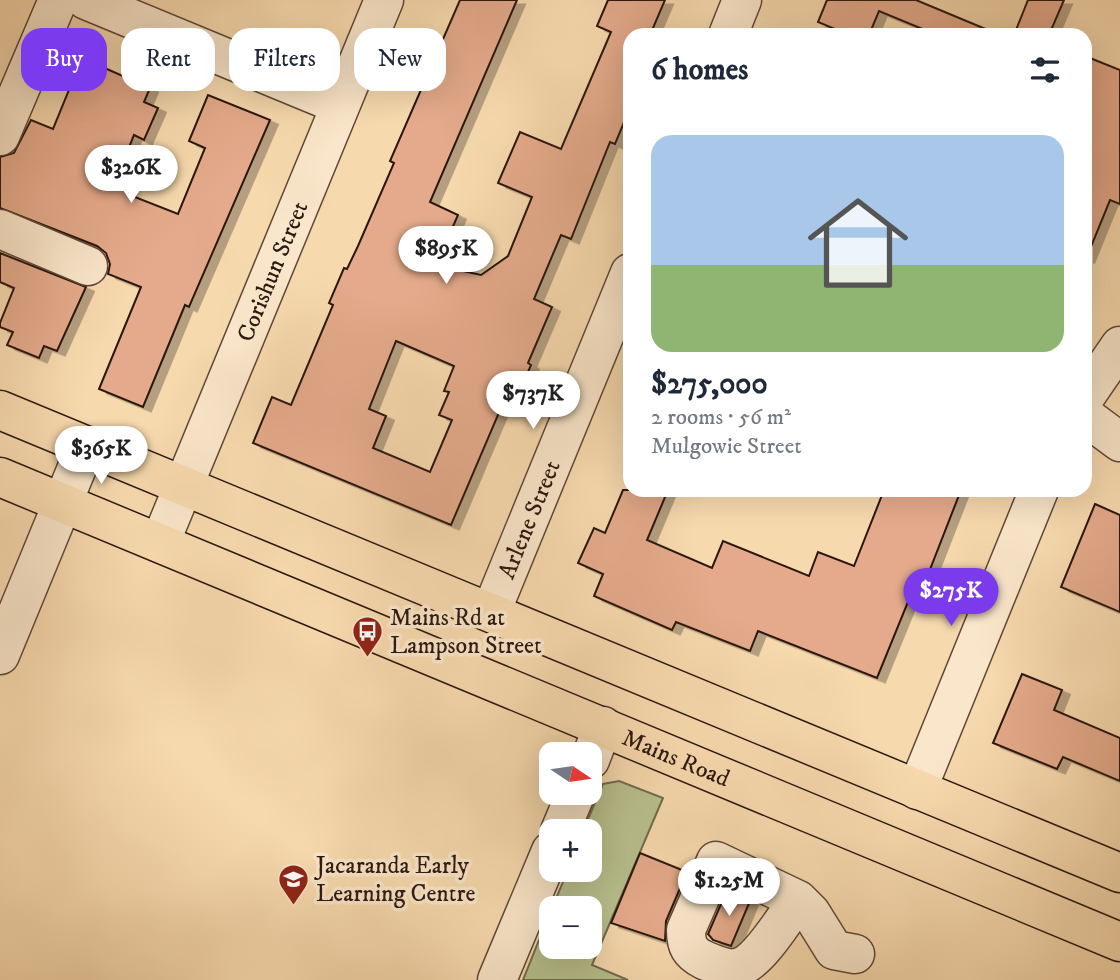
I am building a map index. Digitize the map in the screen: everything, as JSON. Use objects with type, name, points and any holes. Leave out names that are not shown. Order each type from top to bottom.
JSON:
[{"type":"main road","points":[[0,410],[1120,873]]},
{"type":"main road","name":"Mains Road","points":[[0,477],[160,543],[594,742]]},
{"type":"main road","name":"Mains Road","points":[[602,745],[1120,942]]},
{"type":"street","points":[[0,136],[58,0]]},
{"type":"street","points":[[86,0],[340,105]]},
{"type":"street","name":"Corishun Street","points":[[160,543],[384,0]]},
{"type":"street","points":[[731,28],[742,0]]},
{"type":"street","points":[[0,229],[88,266]]},
{"type":"street","name":"Arlene Street","points":[[491,612],[623,290]]},
{"type":"street","points":[[1092,387],[1120,346]]},
{"type":"street","points":[[1092,421],[1120,442]]},
{"type":"street","points":[[0,655],[86,446]]},
{"type":"street","points":[[917,790],[1036,497]]},
{"type":"street","points":[[497,980],[539,880]]},
{"type":"street","points":[[798,900],[811,913],[834,950],[855,954]]},
{"type":"green space","points":[[619,781],[663,798],[602,941],[602,896],[557,896],[563,882],[602,882],[602,819],[588,819],[594,805],[602,805],[603,784]]},
{"type":"green space","points":[[539,940],[539,959],[595,959],[592,965],[628,980],[523,980]]},
{"type":"building","points":[[460,0],[517,0],[430,202],[458,215],[436,265],[481,275],[508,256],[532,197],[498,183],[520,132],[561,149],[611,32],[597,26],[608,0],[665,0],[653,28],[623,28],[623,125],[615,144],[610,142],[571,239],[561,235],[534,299],[552,307],[528,363],[531,365],[519,393],[509,389],[451,525],[253,443],[272,397],[291,405],[333,305],[329,303],[344,268],[347,269],[394,163],[390,161],[420,91],[446,91],[446,32]],"holes":[[[396,341],[454,366],[444,391],[449,392],[439,415],[452,420],[430,472],[373,448],[386,416],[369,409]]]},
{"type":"building","points":[[827,0],[916,0],[983,28],[920,28],[879,11],[872,28],[832,28],[818,22]]},
{"type":"building","points":[[1028,0],[1064,0],[1052,28],[1017,28]]},
{"type":"building","points":[[1092,59],[1120,70],[1120,204],[1110,200],[1092,244]]},
{"type":"building","points":[[107,69],[121,75],[121,91],[149,91],[144,102],[158,108],[144,140],[134,135],[116,180],[130,186],[127,194],[178,214],[205,148],[189,141],[208,95],[270,120],[189,307],[185,305],[143,407],[99,389],[141,287],[108,274],[110,264],[106,253],[97,246],[0,208],[0,157],[14,153],[31,120],[53,129],[69,91],[107,91]]},
{"type":"building","points":[[0,253],[86,287],[57,351],[44,346],[39,358],[7,345],[13,332],[0,327],[0,323],[14,288],[0,282]]},
{"type":"building","points":[[623,490],[623,497],[665,497],[647,540],[712,568],[723,541],[809,576],[818,552],[854,566],[881,497],[958,497],[922,590],[914,587],[877,678],[758,631],[750,651],[676,622],[672,630],[594,596],[603,574],[578,563],[594,528],[605,533]]},
{"type":"building","points":[[1095,504],[1120,515],[1120,612],[1061,587]]},
{"type":"building","points":[[1022,674],[1062,690],[1054,710],[1120,738],[1120,781],[1063,757],[1057,769],[993,743]]},
{"type":"building","points":[[640,853],[687,872],[666,921],[665,941],[611,923]]},
{"type":"building","points":[[727,890],[750,901],[731,946],[713,940],[708,934]]},
{"type":"place","name":"Mains Rd at Lampson Street","points":[[367,658]]},
{"type":"place","name":"Jacaranda Early Learning Centre","points":[[293,906]]}]
